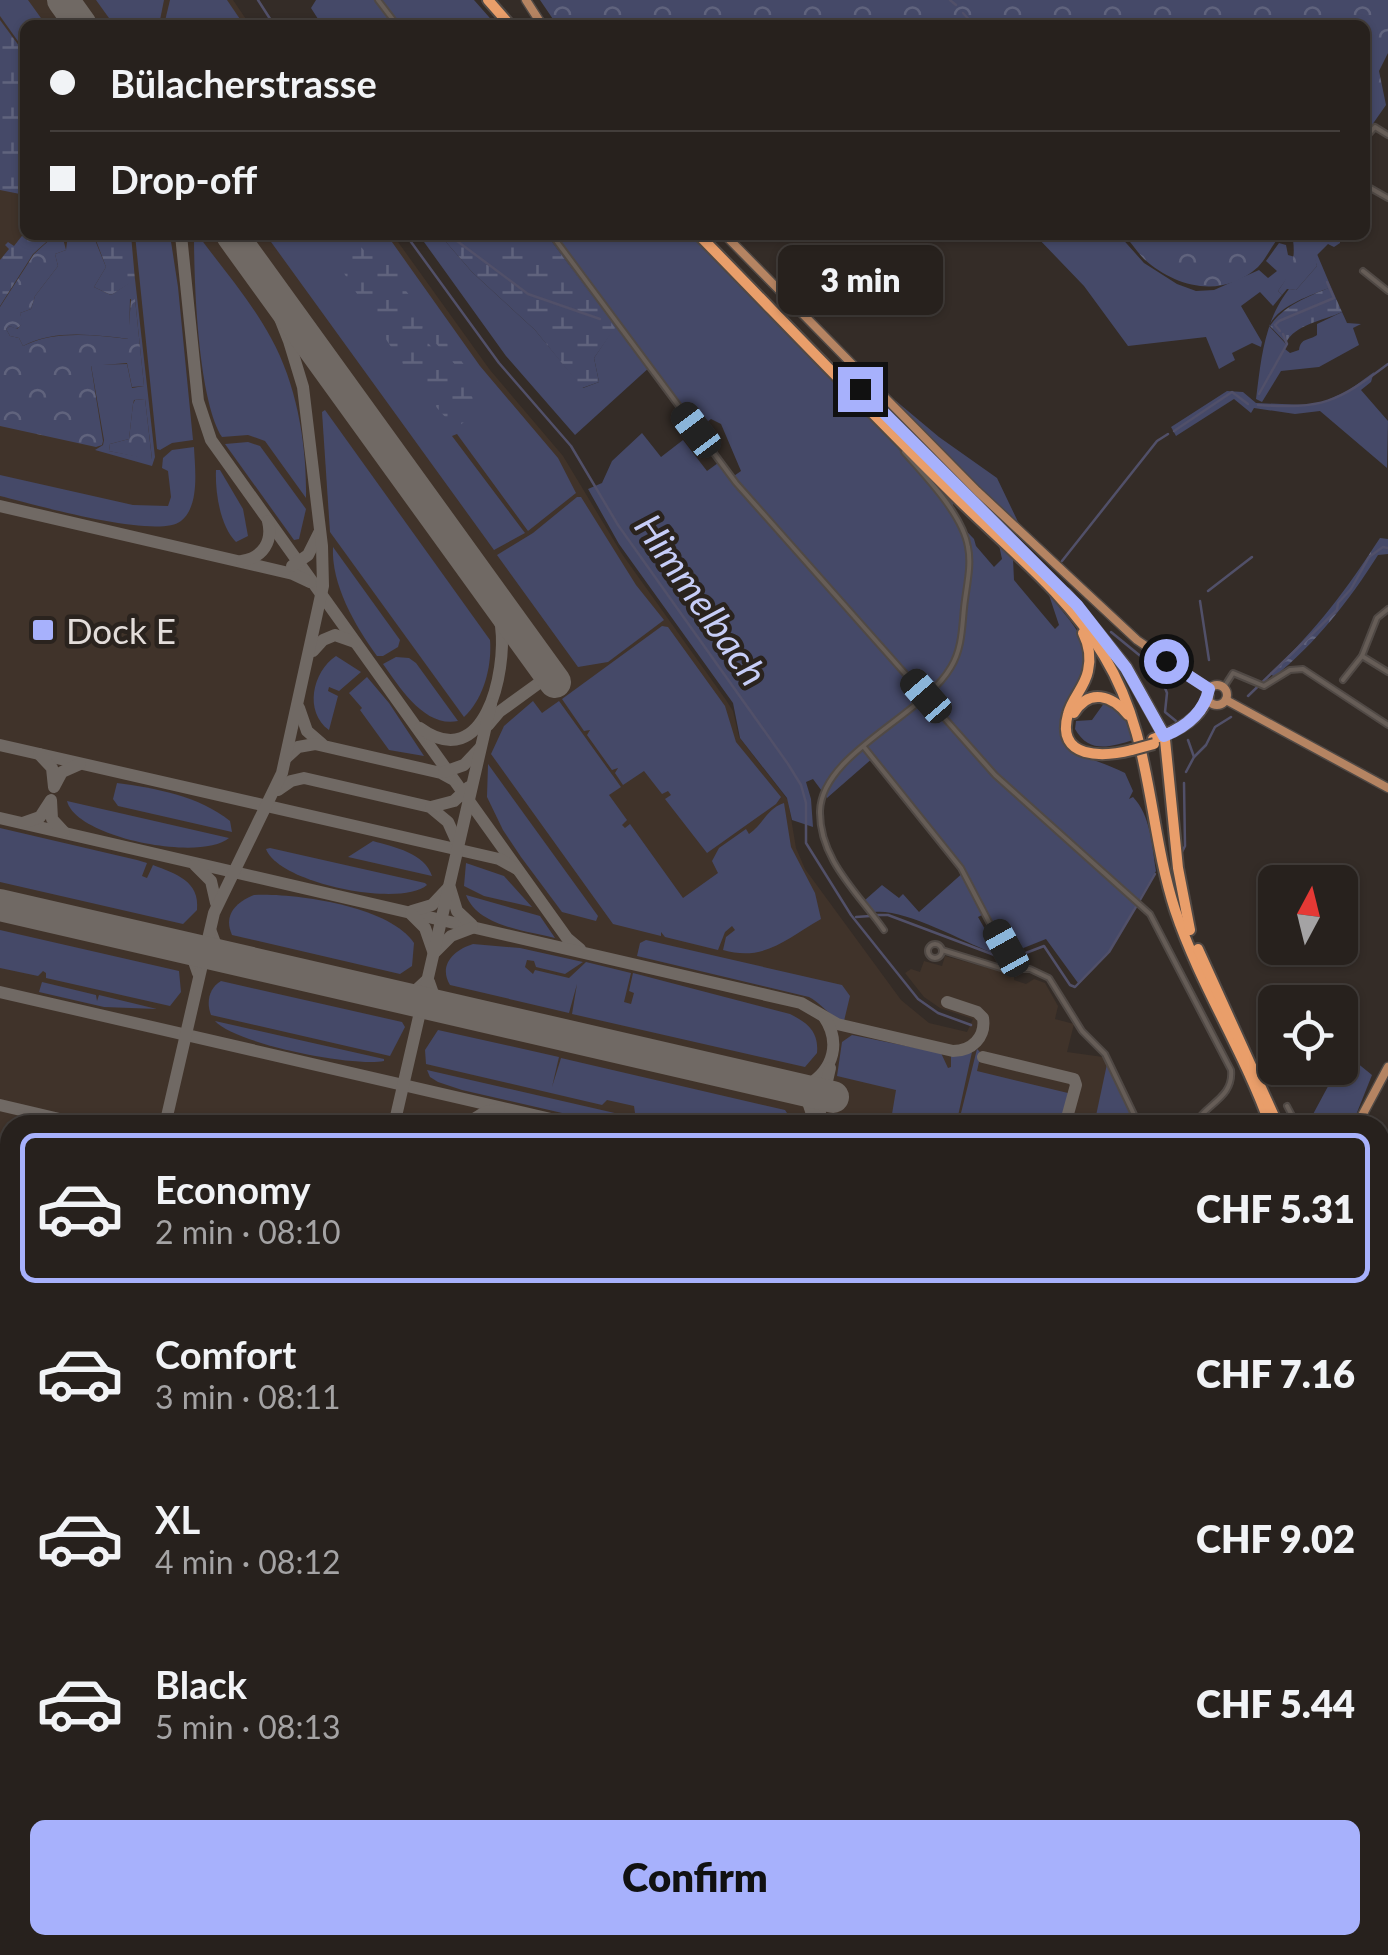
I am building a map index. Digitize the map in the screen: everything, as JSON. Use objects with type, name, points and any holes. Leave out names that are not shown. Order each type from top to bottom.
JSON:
[{"type":"highway","points":[[480,0],[497,20]]},
{"type":"highway","points":[[488,0],[506,20]]},
{"type":"highway","points":[[705,240],[877,417],[1066,599],[1108,650],[1137,709],[1152,757],[1172,872],[1190,930],[1270,1115]]},
{"type":"highway","points":[[714,240],[1066,599],[1126,668],[1159,740],[1190,930]]},
{"type":"highway","points":[[1066,599],[1103,654],[1136,724],[1162,861],[1176,912],[1269,1115]]},
{"type":"highway","points":[[1066,599],[1090,655],[1086,680],[1068,715],[1070,737],[1080,750],[1108,756],[1159,740],[1215,698]]},
{"type":"highway","points":[[1132,748],[1088,749],[1076,737],[1072,718],[1084,700],[1102,696],[1119,704],[1136,724]]},
{"type":"main road","points":[[730,240],[935,451],[1138,640],[1215,698],[1388,788]]},
{"type":"main road","points":[[1216,685],[1224,687],[1227,693],[1215,698],[1216,685]]},
{"type":"main road","points":[[1363,1115],[1387,1071]]},
{"type":"street","points":[[556,240],[736,482],[995,776],[1141,904],[1158,925],[1231,1070],[1231,1084],[1226,1092],[1200,1115]]},
{"type":"street","points":[[1363,271],[1388,291]]},
{"type":"street","points":[[877,417],[960,524],[970,558],[960,642],[949,671],[830,780],[822,797],[820,817],[828,854],[884,930]]},
{"type":"street","points":[[1343,680],[1362,656],[1377,618],[1388,610]]},
{"type":"street","points":[[1362,656],[1388,672]]},
{"type":"street","points":[[1224,687],[1233,673],[1264,686],[1290,670],[1303,669],[1388,725]]},
{"type":"street","points":[[864,747],[961,868],[1014,968]]},
{"type":"street","points":[[942,950],[995,967],[1030,969],[1049,978],[1082,1030],[1105,1054],[1134,1115]]},
{"type":"street","points":[[1286,1106],[1291,1115]]},
{"type":"shaded area","points":[[0,0],[233,0],[247,20],[20,20],[20,240],[397,240],[490,370],[563,456],[622,554],[726,700],[739,737],[788,800],[796,848],[805,869],[901,1000],[929,1023],[967,1032],[973,1019],[940,1008],[924,997],[905,973],[911,969],[920,972],[924,961],[942,966],[945,956],[1014,975],[1014,980],[1026,984],[1034,979],[1045,983],[1058,1006],[1055,1019],[1074,1024],[1067,1052],[1103,1057],[1131,1115],[0,1115]]},
{"type":"green space","points":[[0,0],[28,0],[42,20],[20,20],[20,44],[0,16]]},
{"type":"green space","points":[[96,0],[164,0],[160,20],[110,20]]},
{"type":"green space","points":[[170,0],[227,0],[241,20],[165,20]]},
{"type":"green space","points":[[316,0],[474,0],[492,20],[319,20],[311,8]]},
{"type":"green space","points":[[540,0],[1388,0],[1388,53],[1379,71],[1386,105],[1370,128],[1370,20],[554,20]]},
{"type":"green space","points":[[0,20],[20,47],[20,194],[0,190]]},
{"type":"green space","points":[[20,238],[48,240],[33,254],[0,306],[0,260],[9,249],[5,245],[8,242],[14,246]]},
{"type":"green space","points":[[49,240],[63,240],[66,250],[55,254],[58,266],[35,296],[31,309],[20,313],[23,324],[6,329],[23,346],[61,336],[128,339],[131,299],[135,299],[144,386],[132,387],[127,363],[91,366],[102,445],[96,447],[0,426],[0,307],[34,254]]},
{"type":"green space","points":[[67,240],[95,240],[106,267],[94,287],[111,295],[135,279],[155,457],[152,466],[95,450],[104,440],[91,365],[127,364],[132,388],[144,386],[135,299],[130,299],[129,339],[61,335],[23,346],[6,329],[17,329],[22,324],[20,313],[31,309],[35,296],[58,266],[55,254],[66,250]],"holes":[[[145,399],[152,459],[109,451],[110,444],[129,439],[134,400]]]},
{"type":"green space","points":[[96,240],[131,240],[135,280],[111,295],[94,287],[106,267]]},
{"type":"green space","points":[[136,240],[171,240],[178,287],[193,440],[157,449]]},
{"type":"green space","points":[[194,240],[202,240],[246,298],[288,375],[305,457],[306,498],[265,441],[248,435],[222,437],[203,369]]},
{"type":"green space","points":[[270,240],[391,240],[480,366],[558,458],[576,493],[528,531],[457,434],[452,436],[525,533],[494,550]]},
{"type":"green space","points":[[336,240],[355,240],[367,254],[392,259],[402,272],[399,282],[488,395],[487,400],[422,328],[425,339],[482,409],[456,428],[439,410],[393,351],[340,267],[346,255]]},
{"type":"green space","points":[[423,240],[444,240],[472,272],[535,330],[583,388],[599,382],[594,358],[614,328],[551,240],[699,240],[867,412],[915,468],[954,501],[950,514],[994,567],[1002,559],[999,545],[1013,559],[1014,580],[1055,629],[1059,625],[1049,595],[1075,627],[1085,651],[1081,676],[1064,714],[1080,755],[1125,773],[1133,791],[1129,799],[1133,797],[1147,822],[1156,871],[1106,956],[1078,983],[1046,939],[1011,953],[986,913],[978,917],[997,950],[990,952],[916,920],[874,912],[865,900],[882,885],[899,898],[903,894],[919,912],[965,871],[874,757],[827,798],[813,779],[806,782],[813,827],[792,820],[787,798],[740,738],[733,703],[619,544],[588,489],[602,483],[612,461],[642,433],[661,457],[683,440],[707,471],[718,463],[731,478],[741,471],[721,424],[711,419],[698,429],[651,366],[575,435],[506,356]]},
{"type":"green space","points":[[444,240],[551,240],[615,328],[594,358],[599,382],[582,388],[535,330],[472,272]]},
{"type":"green space","points":[[1040,240],[1123,240],[1144,263],[1196,291],[1214,290],[1259,270],[1268,278],[1277,271],[1266,261],[1279,243],[1286,245],[1288,255],[1295,257],[1290,274],[1278,291],[1282,295],[1273,306],[1260,292],[1241,306],[1262,342],[1261,347],[1252,343],[1232,353],[1235,360],[1219,369],[1206,337],[1128,346],[1084,286]]},
{"type":"green space","points":[[1128,240],[1293,240],[1276,241],[1261,264],[1244,277],[1215,286],[1185,283],[1144,259]]},
{"type":"green space","points":[[1293,240],[1340,240],[1334,247],[1328,244],[1315,257],[1317,266],[1296,290],[1287,289],[1282,295],[1278,291],[1294,254]]},
{"type":"green space","points":[[1317,254],[1331,287],[1287,307],[1270,324],[1289,289],[1296,290],[1317,266]]},
{"type":"green space","points":[[1331,287],[1342,312],[1303,327],[1286,343],[1270,326],[1289,308]]},
{"type":"green space","points":[[1342,312],[1347,323],[1361,324],[1353,328],[1359,345],[1319,367],[1281,371],[1262,402],[1256,399],[1269,326],[1290,353],[1317,335],[1317,324]]},
{"type":"green space","points":[[1374,372],[1371,382],[1361,390],[1388,421],[1387,468],[1320,411],[1295,414],[1254,408],[1251,413],[1234,399],[1176,436],[1171,427],[1227,391],[1243,392],[1256,403],[1306,405],[1348,391]]},
{"type":"green space","points":[[145,399],[152,460],[109,451],[110,444],[129,439],[133,404]]},
{"type":"green space","points":[[896,401],[997,478],[1020,526],[965,477]]},
{"type":"green space","points":[[325,410],[490,640],[485,681],[477,701],[464,717],[330,532],[322,412]]},
{"type":"green space","points":[[248,442],[260,446],[306,509],[299,539],[294,540],[225,444]]},
{"type":"green space","points":[[194,447],[195,487],[191,506],[181,521],[168,526],[94,519],[0,496],[0,475],[133,505],[168,506],[171,497],[163,458],[172,450]]},
{"type":"green space","points":[[216,470],[220,470],[243,509],[248,536],[236,542],[220,508]]},
{"type":"green space","points":[[581,497],[636,585],[664,620],[608,662],[578,667],[497,555],[533,533]]},
{"type":"green space","points":[[1380,538],[1388,539],[1388,554],[1378,555],[1331,620],[1274,677],[1270,673],[1330,609]]},
{"type":"green space","points":[[333,547],[400,640],[398,647],[383,656],[377,656],[346,604],[336,575]]},
{"type":"green space","points":[[662,626],[668,627],[725,706],[736,742],[781,797],[707,853],[665,799],[671,795],[668,791],[662,794],[644,771],[623,785],[615,773],[618,768],[612,770],[587,735],[590,730],[584,731],[562,699]]},
{"type":"green space","points":[[336,656],[361,672],[339,691],[329,687],[328,691],[338,696],[329,730],[316,713],[314,692],[321,672]]},
{"type":"green space","points":[[396,657],[416,663],[458,721],[435,718],[414,704],[383,664]]},
{"type":"green space","points":[[367,677],[424,756],[389,750],[360,710],[349,693]]},
{"type":"green space","points":[[1107,699],[1127,720],[1133,740],[1093,745],[1075,729],[1076,721],[1092,720]]},
{"type":"green space","points":[[533,701],[542,713],[559,701],[621,787],[609,795],[627,820],[622,825],[625,828],[630,824],[683,898],[718,873],[712,861],[719,848],[746,829],[749,834],[784,803],[791,847],[815,893],[821,919],[774,946],[751,953],[723,950],[726,937],[735,930],[732,926],[725,932],[718,950],[665,937],[661,932],[661,936],[613,924],[491,754],[504,726]]},
{"type":"green space","points":[[488,764],[598,916],[596,921],[562,912],[521,857],[487,797]]},
{"type":"green space","points":[[117,783],[191,799],[230,821],[232,832],[118,806],[113,799]]},
{"type":"green space","points":[[67,801],[229,838],[193,848],[141,842],[92,826],[75,814]]},
{"type":"green space","points":[[0,828],[147,863],[142,876],[147,878],[153,865],[170,872],[185,880],[195,892],[197,910],[183,924],[0,882]]},
{"type":"green space","points":[[373,841],[416,856],[432,876],[348,857]]},
{"type":"green space","points":[[266,849],[427,885],[392,894],[341,888],[292,872],[275,861]]},
{"type":"green space","points":[[466,863],[504,876],[532,907],[484,896],[464,886]]},
{"type":"green space","points":[[254,895],[293,896],[340,904],[384,920],[402,930],[414,943],[412,966],[400,974],[232,935],[230,915],[242,901]]},
{"type":"green space","points":[[466,895],[540,916],[555,938],[492,920],[481,914]]},
{"type":"green space","points":[[0,930],[179,971],[181,992],[170,1006],[46,978],[43,971],[38,976],[0,968]]},
{"type":"green space","points":[[646,940],[842,985],[850,996],[844,1021],[809,997],[637,956],[640,943]]},
{"type":"green space","points":[[473,944],[520,948],[583,962],[565,974],[536,967],[534,961],[527,960],[525,967],[533,974],[535,970],[569,978],[586,962],[631,973],[624,1002],[631,1004],[633,973],[790,1014],[811,1029],[817,1053],[805,1067],[572,1014],[577,984],[569,1013],[450,985],[446,971],[450,959]]},
{"type":"green space","points":[[221,981],[402,1022],[405,1027],[390,1056],[211,1015],[210,996]]},
{"type":"green space","points":[[42,982],[96,995],[97,1001],[99,995],[157,1009],[104,1007],[39,992]]},
{"type":"green space","points":[[215,1021],[384,1061],[347,1061],[295,1052],[246,1038]]},
{"type":"green space","points":[[438,1030],[559,1057],[552,1087],[561,1058],[785,1110],[788,1115],[644,1115],[635,1113],[634,1106],[607,1100],[602,1105],[426,1064],[425,1050]]},
{"type":"green space","points":[[852,1035],[941,1053],[948,1068],[951,1056],[972,1052],[958,1115],[892,1114],[896,1090],[837,1076],[842,1042]]},
{"type":"green space","points":[[977,1049],[981,1053],[977,1071],[1068,1093],[1065,1115],[960,1115]]},
{"type":"green space","points":[[1107,1064],[1131,1115],[1096,1115]]},
{"type":"green space","points":[[1358,1064],[1372,1075],[1356,1115],[1313,1115],[1329,1085],[1358,1085]]},
{"type":"green space","points":[[427,1070],[623,1115],[571,1115],[462,1090],[430,1077]]},
{"type":"waterway","name":"Himmelbach","points":[[258,0],[271,20]]},
{"type":"waterway","points":[[950,0],[956,5]]},
{"type":"waterway","points":[[963,13],[969,20]]},
{"type":"waterway","name":"Himmelbach","points":[[410,240],[499,363],[571,446],[618,525],[788,764],[801,785],[806,803],[806,843],[851,915],[918,999],[938,1013],[971,1025]]},
{"type":"waterway","points":[[456,240],[528,294],[600,319]]},
{"type":"waterway","points":[[1280,331],[1275,325],[1279,321],[1334,298],[1327,282]]},
{"type":"waterway","points":[[1259,394],[1287,344],[1283,334]]},
{"type":"waterway","points":[[1258,405],[1298,406],[1328,401],[1388,364]]},
{"type":"waterway","points":[[1174,431],[1232,392],[1248,404]]},
{"type":"waterway","points":[[1062,561],[1157,441],[1168,434]]},
{"type":"waterway","points":[[1248,696],[1337,610],[1369,557],[1383,547],[1388,548]]},
{"type":"waterway","points":[[1208,591],[1252,557]]},
{"type":"waterway","points":[[1200,601],[1209,660]]},
{"type":"waterway","points":[[1111,632],[1149,663],[1167,693],[1165,712],[1176,721]]},
{"type":"waterway","points":[[1186,772],[1215,727],[1231,717]]},
{"type":"waterway","points":[[1188,740],[1194,757]]},
{"type":"waterway","points":[[1181,854],[1185,846],[1184,783]]},
{"type":"waterway","points":[[1140,900],[1155,874]]},
{"type":"waterway","points":[[1018,956],[1044,946],[1075,987],[1109,952],[1137,905]]},
{"type":"waterway","points":[[876,915],[888,915],[1005,959]]},
{"type":"waterway","points":[[856,917],[870,916]]},
{"type":"taxiway","points":[[182,240],[198,401],[211,440],[567,938],[580,949]]},
{"type":"taxiway","points":[[167,1115],[214,913],[282,773],[323,586],[322,546],[303,387],[272,298],[238,243]]},
{"type":"taxiway","points":[[0,506],[293,574],[310,582]]},
{"type":"taxiway","points":[[242,561],[256,556],[265,547],[268,521]]},
{"type":"taxiway","points":[[292,566],[308,555],[319,533]]},
{"type":"taxiway","points":[[420,728],[442,739],[461,738],[476,728],[487,712],[500,668],[502,645],[498,614],[483,582]]},
{"type":"taxiway","points":[[313,651],[323,640],[335,635],[355,642]]},
{"type":"taxiway","points":[[488,725],[499,712],[550,675]]},
{"type":"taxiway","points":[[396,1115],[491,704]]},
{"type":"taxiway","points":[[299,708],[307,731],[322,744]]},
{"type":"taxiway","points":[[287,757],[298,747],[315,744],[441,773],[452,779]]},
{"type":"taxiway","points":[[0,745],[499,859],[517,869]]},
{"type":"taxiway","points":[[444,772],[464,765],[480,748]]},
{"type":"taxiway","points":[[39,754],[52,768],[54,787],[62,772],[80,764]]},
{"type":"taxiway","points":[[278,790],[304,778],[430,807],[448,822],[457,842]]},
{"type":"taxiway","points":[[431,807],[454,801],[469,787]]},
{"type":"taxiway","points":[[23,823],[40,817],[51,800],[52,819],[64,832]]},
{"type":"taxiway","points":[[0,818],[801,1003],[837,1024],[953,1051],[966,1049],[980,1037],[983,1018],[977,1012],[947,1002]]},
{"type":"taxiway","points":[[195,865],[211,881],[216,903]]},
{"type":"taxiway","points":[[412,911],[432,905],[448,888]]},
{"type":"taxiway","points":[[450,888],[457,911],[472,925]]},
{"type":"taxiway","points":[[411,914],[425,928],[433,951]]},
{"type":"taxiway","points":[[435,952],[451,936],[472,928]]},
{"type":"taxiway","points":[[211,932],[218,951],[233,959]]},
{"type":"taxiway","points":[[176,946],[191,953],[198,973]]},
{"type":"taxiway","points":[[394,996],[411,995],[426,981]]},
{"type":"taxiway","points":[[429,982],[436,1002],[451,1009]]},
{"type":"taxiway","points":[[0,992],[534,1115]]},
{"type":"taxiway","points":[[785,1086],[808,1085],[829,1063],[833,1045],[824,1017]]},
{"type":"taxiway","points":[[983,1057],[1074,1079],[1068,1115]]},
{"type":"taxiway","points":[[819,1115],[830,1068]]},
{"type":"taxiway","points":[[792,1088],[807,1099],[812,1115]]},
{"type":"taxiway","points":[[0,1105],[42,1115]]},
{"type":"taxiway","points":[[480,1115],[499,1109]]},
{"type":"runway","points":[[63,0],[77,20]]},
{"type":"runway","points":[[236,240],[555,682]]},
{"type":"runway","points":[[0,905],[833,1097]]},
{"type":"place","name":"Dock E","points":[[43,630]]},
{"type":"route","points":[[860,389],[1077,605],[1126,668],[1164,736],[1180,728],[1206,704],[1209,689],[1166,661]]}]
